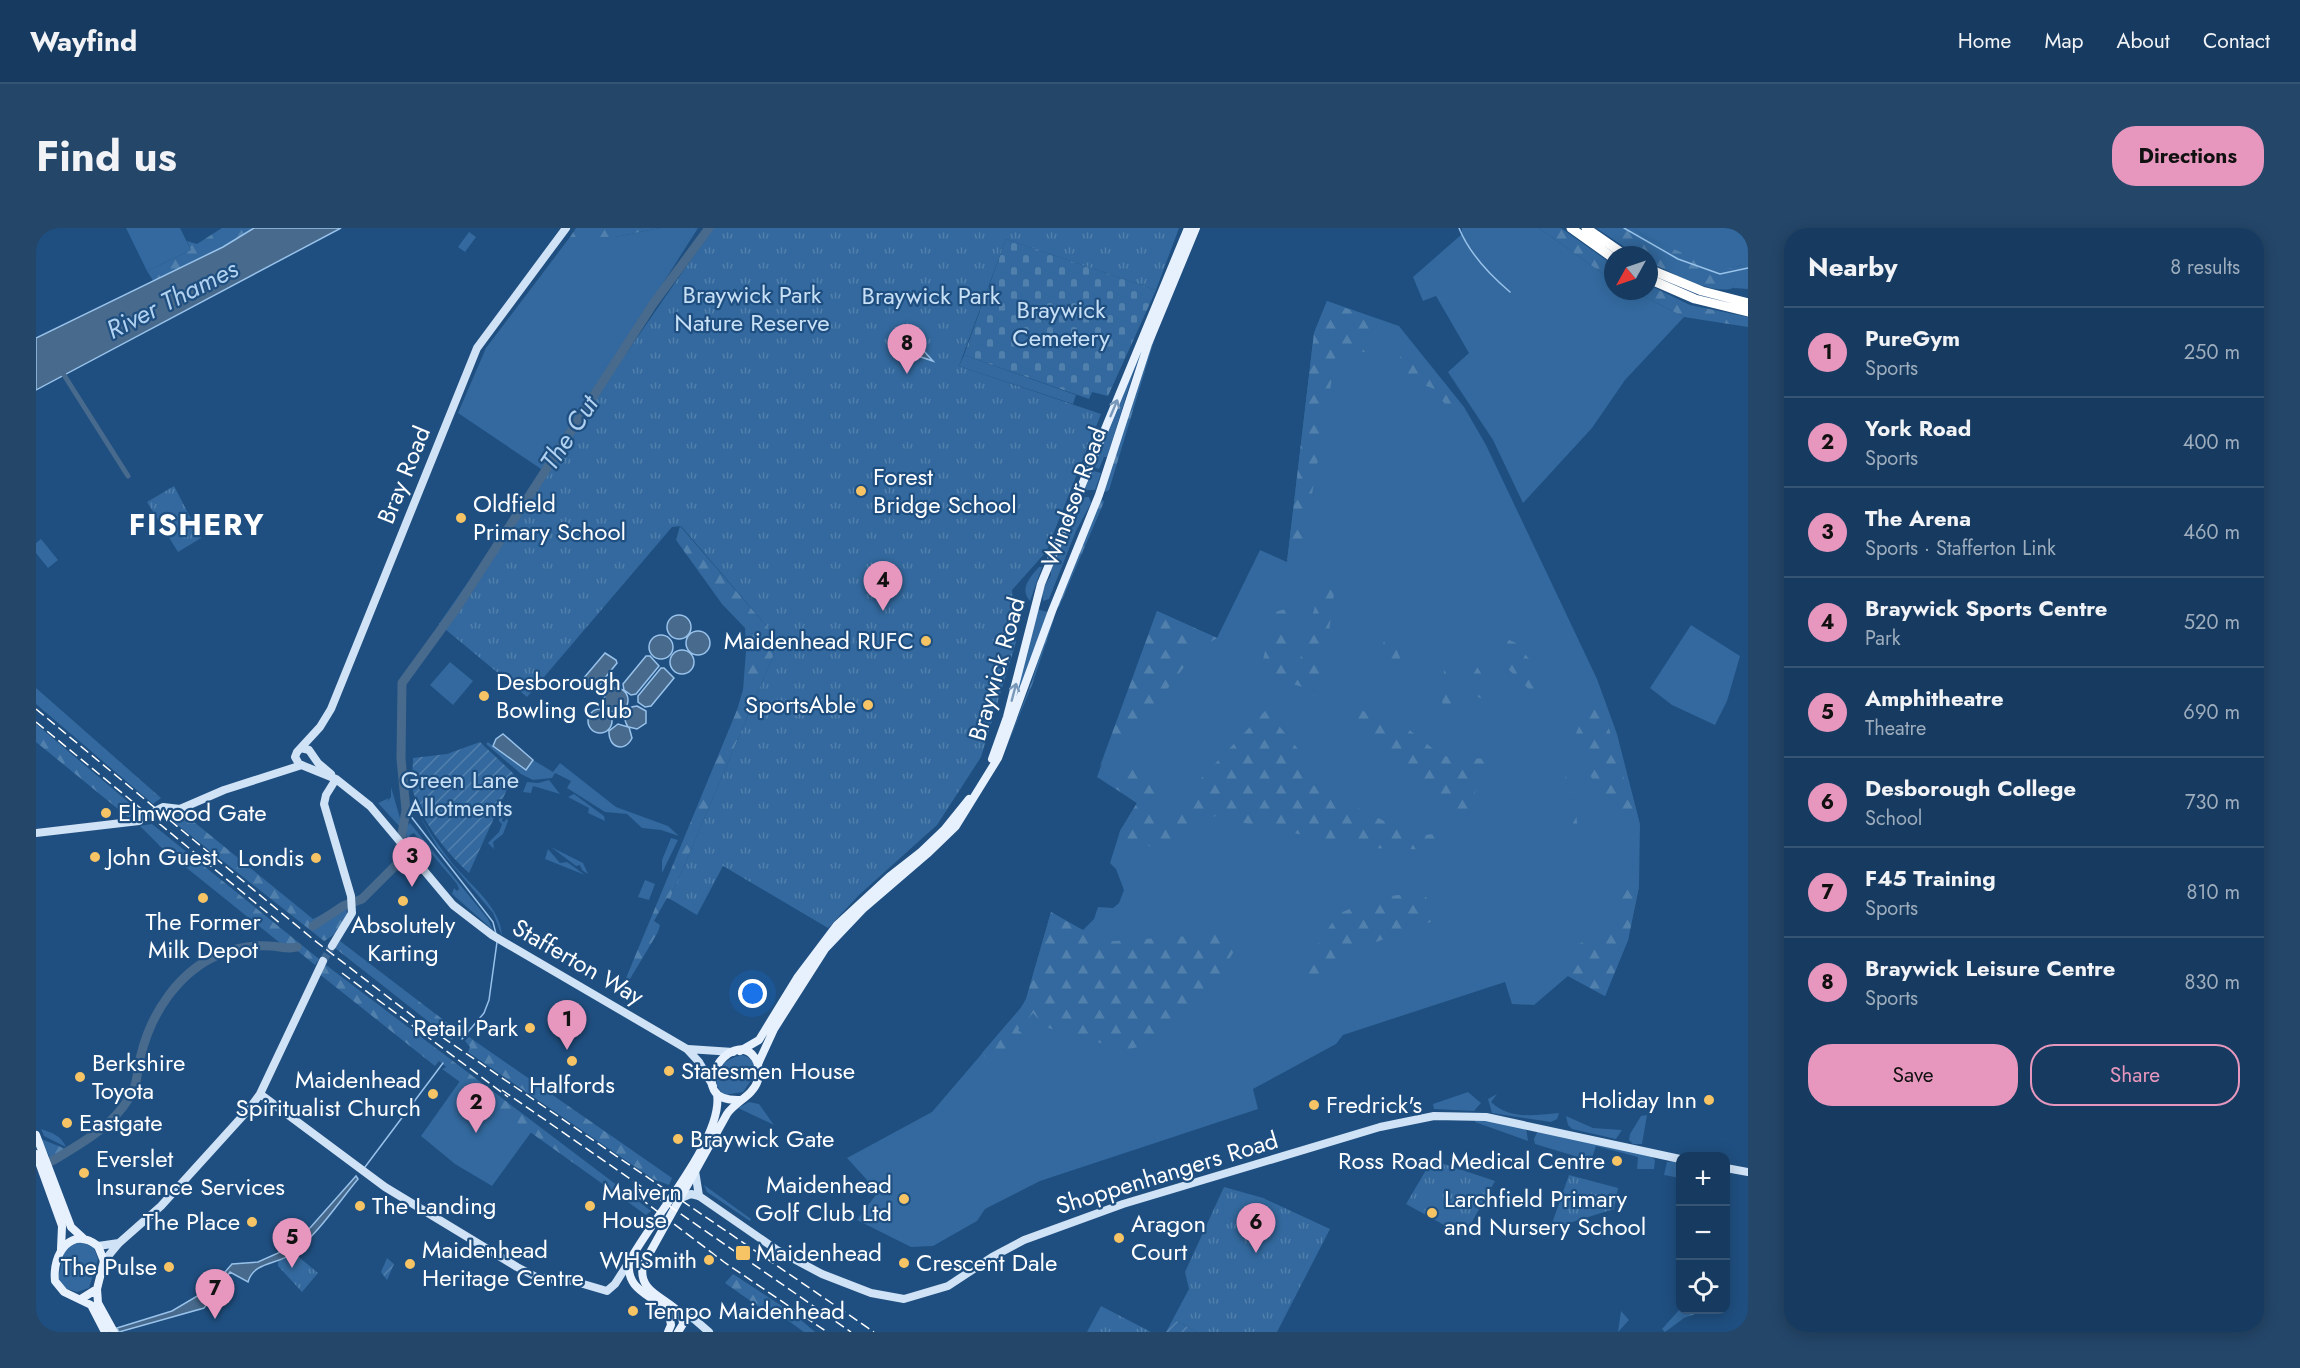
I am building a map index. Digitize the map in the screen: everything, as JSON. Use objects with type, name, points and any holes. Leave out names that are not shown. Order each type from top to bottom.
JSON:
[{"type":"highway","points":[[1571,228],[1604,252]]},
{"type":"highway","points":[[1586,228],[1611,246]]},
{"type":"highway","points":[[1658,273],[1689,287],[1748,303]]},
{"type":"highway","points":[[1658,283],[1695,299],[1748,312]]},
{"type":"main road","name":"Braywick Road","points":[[737,1051],[755,1043],[762,1036],[797,978],[837,925],[944,830],[971,795],[993,756],[1007,717],[1041,584],[1188,228]]},
{"type":"main road","name":"Windsor Road","points":[[758,1064],[765,1046],[811,967],[863,909],[956,826],[998,758],[1052,610],[1099,495],[1148,344],[1196,228]]},
{"type":"main road","points":[[668,1332],[671,1320],[666,1310],[637,1290],[630,1277],[629,1262],[675,1191],[717,1116],[714,1068],[721,1059],[737,1051],[753,1055],[758,1064],[758,1080],[748,1096],[727,1114],[642,1265],[643,1282],[683,1319],[678,1332]]},
{"type":"main road","points":[[716,1090],[728,1099],[741,1100]]},
{"type":"main road","points":[[36,1135],[41,1159],[71,1227],[98,1246],[104,1261],[97,1289],[98,1302],[110,1331]]},
{"type":"main road","points":[[48,1173],[62,1226],[61,1249],[55,1281],[64,1292],[91,1305],[110,1331]]},
{"type":"main road","points":[[61,1249],[69,1240],[84,1238]]},
{"type":"main road","points":[[81,1299],[97,1289]]},
{"type":"street","name":"Bray Road","points":[[295,757],[315,734],[331,709],[477,348],[566,228]]},
{"type":"street","points":[[36,833],[136,821],[163,807],[180,809],[224,790],[300,766],[312,754],[315,734]]},
{"type":"street","points":[[301,748],[312,754],[336,779]]},
{"type":"street","points":[[284,770],[295,757],[300,766],[336,779]]},
{"type":"street","points":[[332,946],[352,913],[351,896],[324,804],[326,795],[336,779]]},
{"type":"street","name":"Stafferton Way","points":[[336,779],[370,806],[453,905],[520,952],[687,1048],[699,1062],[716,1090]]},
{"type":"street","points":[[104,1261],[119,1243],[179,1187],[249,1110],[260,1094],[323,961]]},
{"type":"street","name":"Stafferton Way","points":[[687,1048],[737,1051]]},
{"type":"street","points":[[260,1094],[359,1170],[538,1278],[573,1281],[607,1291],[615,1284],[629,1262]]},
{"type":"street","name":"Shoppenhangers Road","points":[[687,1186],[777,1250],[822,1274],[871,1293],[904,1299],[948,1286],[992,1257],[1024,1240],[1123,1204],[1380,1127],[1434,1116],[1486,1117],[1676,1158]]},
{"type":"street","points":[[1730,1169],[1748,1172]]},
{"type":"street","points":[[681,1198],[698,1194],[695,1171]]},
{"type":"street","points":[[675,1191],[687,1186]]},
{"type":"street","points":[[98,1246],[119,1243]]},
{"type":"street","points":[[671,1320],[683,1319],[697,1323],[709,1332]]},
{"type":"green space","points":[[126,228],[180,228],[191,250],[147,271]]},
{"type":"green space","points":[[222,228],[254,228],[223,247],[154,282],[147,271],[191,250],[187,241],[197,244]]},
{"type":"green space","points":[[576,228],[660,228],[615,237],[570,237]]},
{"type":"green space","points":[[660,228],[698,228],[544,471],[458,413],[486,348],[570,237],[615,237]]},
{"type":"green space","points":[[713,228],[1179,228],[1156,290],[1006,239],[959,366],[1101,414],[1046,552],[1012,590],[1016,642],[981,757],[937,825],[859,895],[828,928],[723,866],[697,915],[670,899],[774,654],[771,631],[681,526],[672,527],[527,697],[439,624]]},
{"type":"green space","points":[[1462,228],[1539,228],[1604,275],[1604,300],[1651,300],[1684,317],[1625,380],[1592,428],[1523,503],[1493,440],[1448,372],[1469,353],[1436,296],[1423,301],[1413,277],[1462,234]]},
{"type":"green space","points":[[1539,228],[1561,228],[1604,259],[1604,275]]},
{"type":"green space","points":[[1596,228],[1634,228],[1646,237],[1722,270],[1743,265],[1733,288],[1714,289],[1658,266],[1658,246],[1623,246]]},
{"type":"green space","points":[[1634,228],[1748,228],[1748,289],[1733,288],[1742,265],[1722,271],[1646,237]]},
{"type":"green space","points":[[469,232],[476,237],[465,252],[458,247]]},
{"type":"green space","name":"Braywick Cemetery","points":[[1006,239],[1156,290],[1108,396],[1092,392],[1089,399],[964,355]]},
{"type":"green space","points":[[1658,289],[1690,305],[1748,317],[1748,327],[1684,317],[1651,300],[1658,300]]},
{"type":"green space","points":[[1327,301],[1399,326],[1464,407],[1486,445],[1597,679],[1617,734],[1640,824],[1639,886],[1628,940],[1605,996],[1568,976],[1534,1005],[1512,1004],[1505,982],[1343,1035],[1336,1044],[1253,1089],[1258,1109],[1040,1181],[985,1209],[977,1221],[933,1246],[911,1247],[857,1220],[878,1192],[847,1158],[932,1112],[1020,1009],[1026,999],[1051,912],[1083,930],[1094,919],[1098,907],[1113,908],[1119,903],[1124,890],[1116,869],[1110,863],[1120,831],[1137,803],[1097,777],[1157,611],[1217,638],[1260,550],[1287,562],[1314,333]]},
{"type":"green space","points":[[1327,301],[1377,320],[1373,351],[1336,355],[1301,558],[1287,562],[1314,333]]},
{"type":"green space","points":[[1159,308],[1133,374],[1107,457],[1104,457],[1099,469],[1092,467]]},
{"type":"green space","points":[[1163,311],[1109,490],[1105,492],[1102,488]]},
{"type":"green space","points":[[1397,331],[1461,407],[1454,415],[1432,388],[1403,378]]},
{"type":"green space","points":[[964,355],[1076,395],[1073,404],[959,366]]},
{"type":"green space","points":[[1090,470],[1101,473],[1095,490],[1088,490],[1080,495]]},
{"type":"green space","points":[[174,486],[201,538],[178,552],[147,502]]},
{"type":"green space","points":[[1085,497],[1089,497],[1091,503],[1076,531],[1049,599],[1043,601],[1042,590],[1051,575],[1051,559]]},
{"type":"green space","points":[[1101,498],[1104,502],[1059,607],[1056,607]]},
{"type":"green space","points":[[680,526],[771,631],[774,654],[670,899],[667,898],[654,921],[660,925],[658,932],[627,984],[624,983],[737,710],[743,690],[745,628],[722,604],[676,540]]},
{"type":"green space","points":[[41,539],[58,560],[48,568],[36,553],[36,543]]},
{"type":"green space","points":[[1039,567],[1042,567],[1030,601],[1026,588],[1029,579]]},
{"type":"green space","points":[[1336,578],[1322,685],[1339,703],[1402,724],[1442,756],[1486,759],[1467,817],[1305,688],[1260,673],[1274,612],[1294,607],[1286,669],[1296,674],[1319,592]]},
{"type":"green space","points":[[1036,609],[1048,612],[1001,743]]},
{"type":"green space","points":[[1157,611],[1217,638],[1197,650],[1143,721],[1100,766]]},
{"type":"green space","points":[[1053,614],[1054,619],[1032,685],[999,765],[1031,684]]},
{"type":"green space","points":[[1691,625],[1740,656],[1727,701],[1715,725],[1672,705],[1650,688]]},
{"type":"green space","points":[[1493,633],[1516,643],[1539,671],[1537,697],[1507,668],[1500,648],[1486,639]]},
{"type":"green space","points":[[1386,638],[1394,644],[1405,669],[1383,667],[1378,652]]},
{"type":"green space","points":[[1473,660],[1485,680],[1483,699],[1470,694],[1463,667]]},
{"type":"green space","name":"Desborough Bowling Club","points":[[450,662],[473,681],[453,705],[430,685]]},
{"type":"green space","points":[[1444,670],[1456,690],[1461,711],[1442,707]]},
{"type":"green space","points":[[36,688],[161,798],[153,804],[36,704]]},
{"type":"green space","points":[[1597,689],[1638,825],[1624,826],[1587,771],[1576,733]]},
{"type":"green space","points":[[1266,710],[1298,749],[1305,781],[1414,836],[1444,833],[1441,850],[1368,848],[1239,822],[1228,809],[1160,844],[1145,847],[1132,846],[1119,841],[1120,831],[1137,803],[1116,789],[1131,766],[1153,774],[1155,814],[1184,812],[1192,788]]},
{"type":"green space","points":[[36,724],[139,811],[129,818],[36,742]]},
{"type":"green space","name":"Green Lane Allotments","points":[[480,742],[514,774],[469,873],[443,846],[422,814],[413,791],[413,758],[447,754]]},
{"type":"green space","points":[[488,742],[522,768],[526,769],[533,760],[553,772],[560,763],[616,807],[668,826],[679,836],[661,830],[642,828],[627,814],[605,812],[567,788],[571,781],[555,773],[552,778],[533,780],[521,774],[486,744]]},
{"type":"green space","points":[[1563,750],[1570,766],[1578,830],[1570,828]]},
{"type":"green space","points":[[549,780],[560,794],[533,786],[531,793],[523,792],[527,782],[538,783]]},
{"type":"green space","points":[[391,787],[401,828],[378,803],[389,798],[387,802],[391,797]]},
{"type":"green space","points":[[574,794],[604,816],[605,821],[588,813],[589,808],[568,797]]},
{"type":"green space","points":[[415,808],[452,863],[490,906],[500,925],[502,936],[493,913],[438,848]]},
{"type":"green space","points":[[183,813],[313,919],[340,905],[346,908],[346,918],[341,928],[324,941],[170,819]]},
{"type":"green space","points":[[499,815],[503,817],[502,821],[504,822],[507,818],[508,821],[503,834],[493,842],[494,849],[488,843],[499,832],[502,824],[499,821]]},
{"type":"green space","points":[[410,823],[488,919],[493,930],[452,894],[454,888],[457,891],[459,889],[457,884],[414,833],[410,835],[409,840],[406,836],[407,826]]},
{"type":"green space","points":[[152,824],[319,959],[315,965],[299,952],[280,943],[162,848],[140,826]]},
{"type":"green space","points":[[671,838],[678,840],[662,873],[662,860]]},
{"type":"green space","points":[[551,847],[583,863],[588,874],[582,870],[580,865],[576,866]]},
{"type":"green space","points":[[548,849],[560,863],[567,862],[585,875],[545,859]]},
{"type":"green space","points":[[645,880],[655,884],[649,900],[638,897]]},
{"type":"green space","points":[[1625,885],[1639,887],[1628,940],[1605,996],[1568,976],[1579,944],[1615,924]]},
{"type":"green space","points":[[1422,893],[1444,917],[1368,945],[1323,976],[1296,976],[1338,914],[1377,897]]},
{"type":"green space","points":[[1051,912],[1101,942],[1246,932],[1203,1001],[1155,1043],[1125,1050],[1045,1027],[1033,1013],[1018,1030],[1031,1041],[991,1064],[982,1053],[1025,1003]]},
{"type":"green space","points":[[340,941],[458,1031],[452,1040],[335,948]]},
{"type":"green space","points":[[322,962],[651,1211],[646,1215],[442,1069],[446,1067],[439,1061],[435,1066],[318,973]]},
{"type":"green space","points":[[469,1037],[672,1178],[669,1185],[653,1179],[468,1052],[470,1047],[465,1041]]},
{"type":"green space","points":[[743,1055],[751,1059],[754,1065],[750,1082],[743,1092],[724,1095],[716,1082],[719,1070],[729,1060]]},
{"type":"green space","points":[[733,1059],[739,1066],[747,1067],[742,1081],[728,1087],[721,1069]]},
{"type":"green space","points":[[460,1081],[532,1131],[492,1186],[455,1164],[421,1136]]},
{"type":"green space","points":[[1468,1092],[1481,1103],[1474,1111],[1434,1109],[1433,1104]]},
{"type":"green space","points":[[1497,1094],[1491,1102],[1506,1112],[1523,1115],[1559,1113],[1557,1119],[1551,1122],[1492,1113],[1488,1099]]},
{"type":"green space","points":[[749,1102],[759,1104],[774,1125],[738,1108]]},
{"type":"green space","points":[[1647,1115],[1642,1144],[1633,1144],[1629,1140],[1630,1134],[1641,1116]]},
{"type":"green space","points":[[1566,1116],[1593,1128],[1622,1130],[1616,1139],[1572,1129],[1568,1125]]},
{"type":"green space","points":[[1476,1118],[1526,1127],[1528,1141],[1475,1122]]},
{"type":"green space","points":[[41,1129],[58,1137],[66,1147],[44,1136]]},
{"type":"green space","points":[[1538,1130],[1650,1155],[1655,1160],[1654,1169],[1637,1169],[1638,1157],[1596,1146],[1591,1161],[1535,1144],[1534,1139]]},
{"type":"green space","points":[[41,1139],[66,1149],[69,1151],[52,1162]]},
{"type":"green space","points":[[1432,1160],[1495,1181],[1464,1236],[1406,1204]]},
{"type":"green space","points":[[1667,1162],[1676,1162],[1676,1177],[1664,1175]]},
{"type":"green space","points":[[1569,1175],[1618,1188],[1614,1209],[1550,1229]]},
{"type":"green space","points":[[704,1185],[751,1219],[750,1221],[707,1192]]},
{"type":"green space","points":[[1224,1187],[1263,1198],[1330,1229],[1277,1332],[1197,1332],[1173,1319],[1189,1289],[1185,1272]]},
{"type":"green space","points":[[82,1242],[94,1248],[98,1259],[89,1288],[77,1292],[64,1288],[58,1278],[65,1249],[72,1243]]},
{"type":"green space","points":[[294,1253],[318,1273],[302,1292],[278,1266],[278,1261]]},
{"type":"green space","points":[[387,1258],[394,1264],[387,1280],[381,1272]]},
{"type":"green space","points":[[733,1274],[794,1314],[815,1332],[804,1332],[765,1304],[762,1309],[725,1283]]},
{"type":"green space","points":[[1101,1306],[1151,1332],[1087,1332]]},
{"type":"green space","points":[[1621,1311],[1629,1320],[1618,1332]]},
{"type":"green space","points":[[1676,1313],[1695,1314],[1684,1318],[1665,1332],[1662,1329]]},
{"type":"green space","points":[[1173,1319],[1197,1332],[1166,1332]]},
{"type":"water","name":"River Thames","points":[[254,228],[341,228],[36,390],[36,338],[223,247]]},
{"type":"water","points":[[907,344],[922,349],[933,361],[897,349],[898,345]]},
{"type":"water","points":[[679,615],[687,619],[691,627],[687,635],[679,639],[671,635],[667,627],[671,619]]},
{"type":"water","points":[[698,631],[706,635],[710,643],[706,651],[698,655],[690,651],[686,643],[690,635]]},
{"type":"water","points":[[661,635],[669,639],[673,647],[669,655],[661,659],[653,655],[649,647],[653,639]]},
{"type":"water","points":[[682,650],[690,654],[694,662],[690,670],[682,674],[674,670],[670,662],[674,654]]},
{"type":"water","points":[[605,653],[617,663],[596,689],[592,690],[584,684],[583,679]]},
{"type":"water","points":[[646,656],[650,656],[659,666],[636,694],[631,695],[624,690],[623,684]]},
{"type":"water","points":[[661,668],[664,668],[674,678],[651,706],[645,707],[638,702],[638,696]]},
{"type":"water","points":[[616,688],[624,692],[628,700],[624,708],[616,712],[608,708],[604,700],[608,692]]},
{"type":"water","points":[[637,706],[646,711],[646,723],[637,729],[629,727],[632,738],[625,746],[614,745],[609,737],[609,731],[618,724],[628,727],[625,713],[629,708]]},
{"type":"water","points":[[600,709],[608,713],[612,721],[608,729],[600,733],[592,729],[588,721],[592,713]]},
{"type":"water","points":[[503,734],[533,760],[526,770],[493,746],[496,739]]},
{"type":"water","points":[[356,1176],[358,1179],[311,1237],[287,1257],[255,1270],[248,1282],[230,1272],[204,1308],[119,1332],[117,1328],[172,1311],[211,1288],[232,1264],[258,1262],[294,1246]]},
{"type":"waterway","name":"The Cut","points":[[313,926],[343,906],[362,899],[397,864],[406,810],[401,759],[402,683],[458,606],[653,304],[709,228]]},
{"type":"waterway","points":[[1459,228],[1468,246],[1481,263],[1510,292]]},
{"type":"waterway","name":"The Cut","points":[[1624,228],[1678,259],[1720,274],[1748,268]]},
{"type":"waterway","points":[[64,375],[128,476]]},
{"type":"waterway","points":[[406,810],[493,922],[496,934]]},
{"type":"waterway","points":[[462,1039],[484,1013],[489,1000],[497,942]]},
{"type":"waterway","points":[[52,1161],[95,1134],[122,1108],[134,1088],[141,1055],[152,1024],[169,995],[192,971],[205,961],[238,949],[264,946],[297,947]]},
{"type":"waterway","points":[[365,1167],[443,1063]]},
{"type":"tunnel","points":[[323,961],[332,946]]},
{"type":"railway","points":[[36,709],[314,940],[423,1024],[874,1332]]},
{"type":"railway","points":[[36,722],[281,924]]},
{"type":"railway","points":[[342,973],[508,1097]]},
{"type":"railway","points":[[502,1090],[851,1332]]},
{"type":"railway","points":[[628,1189],[724,1262],[827,1332]]},
{"type":"place","name":"Braywick Leisure Centre","points":[[907,374]]},
{"type":"place","name":"Forest Bridge School","points":[[861,491]]},
{"type":"place","name":"Oldfield Primary School","points":[[461,518]]},
{"type":"place","name":"Braywick Sports Centre","points":[[883,611]]},
{"type":"place","name":"Maidenhead RUFC","points":[[926,641]]},
{"type":"place","name":"Desborough Bowling Club","points":[[484,696]]},
{"type":"place","name":"SportsAble","points":[[868,705]]},
{"type":"place","name":"Elmwood Gate","points":[[106,813]]},
{"type":"place","name":"John Guest","points":[[95,857]]},
{"type":"place","name":"Londis","points":[[316,858]]},
{"type":"place","name":"The Arena","points":[[412,887]]},
{"type":"place","name":"The Former Milk Depot","points":[[203,898]]},
{"type":"place","name":"Absolutely Karting","points":[[403,901]]},
{"type":"place","name":"Retail Park","points":[[530,1028]]},
{"type":"place","name":"PureGym","points":[[567,1050]]},
{"type":"place","name":"Halfords","points":[[572,1061]]},
{"type":"place","name":"Statesmen House","points":[[669,1071]]},
{"type":"place","name":"Berkshire Toyota","points":[[80,1077]]},
{"type":"place","name":"Maidenhead Spiritualist Church","points":[[433,1094]]},
{"type":"place","name":"Holiday Inn","points":[[1709,1100]]},
{"type":"place","name":"Fredrick's","points":[[1314,1105]]},
{"type":"place","name":"Eastgate","points":[[67,1123]]},
{"type":"place","name":"York Road","points":[[476,1133]]},
{"type":"place","name":"Braywick Gate","points":[[678,1139]]},
{"type":"place","name":"Ross Road Medical Centre","points":[[1617,1161]]},
{"type":"place","name":"Everslet Insurance Services","points":[[84,1173]]},
{"type":"place","name":"Maidenhead Golf Club Ltd","points":[[904,1199]]},
{"type":"place","name":"The Landing","points":[[360,1206]]},
{"type":"place","name":"Malvern House","points":[[590,1206]]},
{"type":"place","name":"Larchfield Primary and Nursery School","points":[[1432,1213]]},
{"type":"place","name":"The Place","points":[[252,1222]]},
{"type":"place","name":"Aragon Court","points":[[1119,1238]]},
{"type":"place","name":"Maidenhead","points":[[743,1253]]},
{"type":"place","name":"Desborough College","points":[[1256,1253]]},
{"type":"place","name":"WHSmith","points":[[709,1260]]},
{"type":"place","name":"Crescent Dale","points":[[904,1263]]},
{"type":"place","name":"Maidenhead Heritage Centre","points":[[410,1264]]},
{"type":"place","name":"The Pulse","points":[[169,1267]]},
{"type":"place","name":"Amphitheatre","points":[[292,1268]]},
{"type":"place","name":"Tempo Maidenhead","points":[[633,1311]]},
{"type":"place","name":"F45 Training","points":[[215,1319]]},
{"type":"district","name":"FISHERY","points":[[197,525]]},
{"type":"park label","name":"Braywick Park","points":[[931,296]]},
{"type":"park label","name":"Braywick Park Nature Reserve","points":[[752,309]]}]
